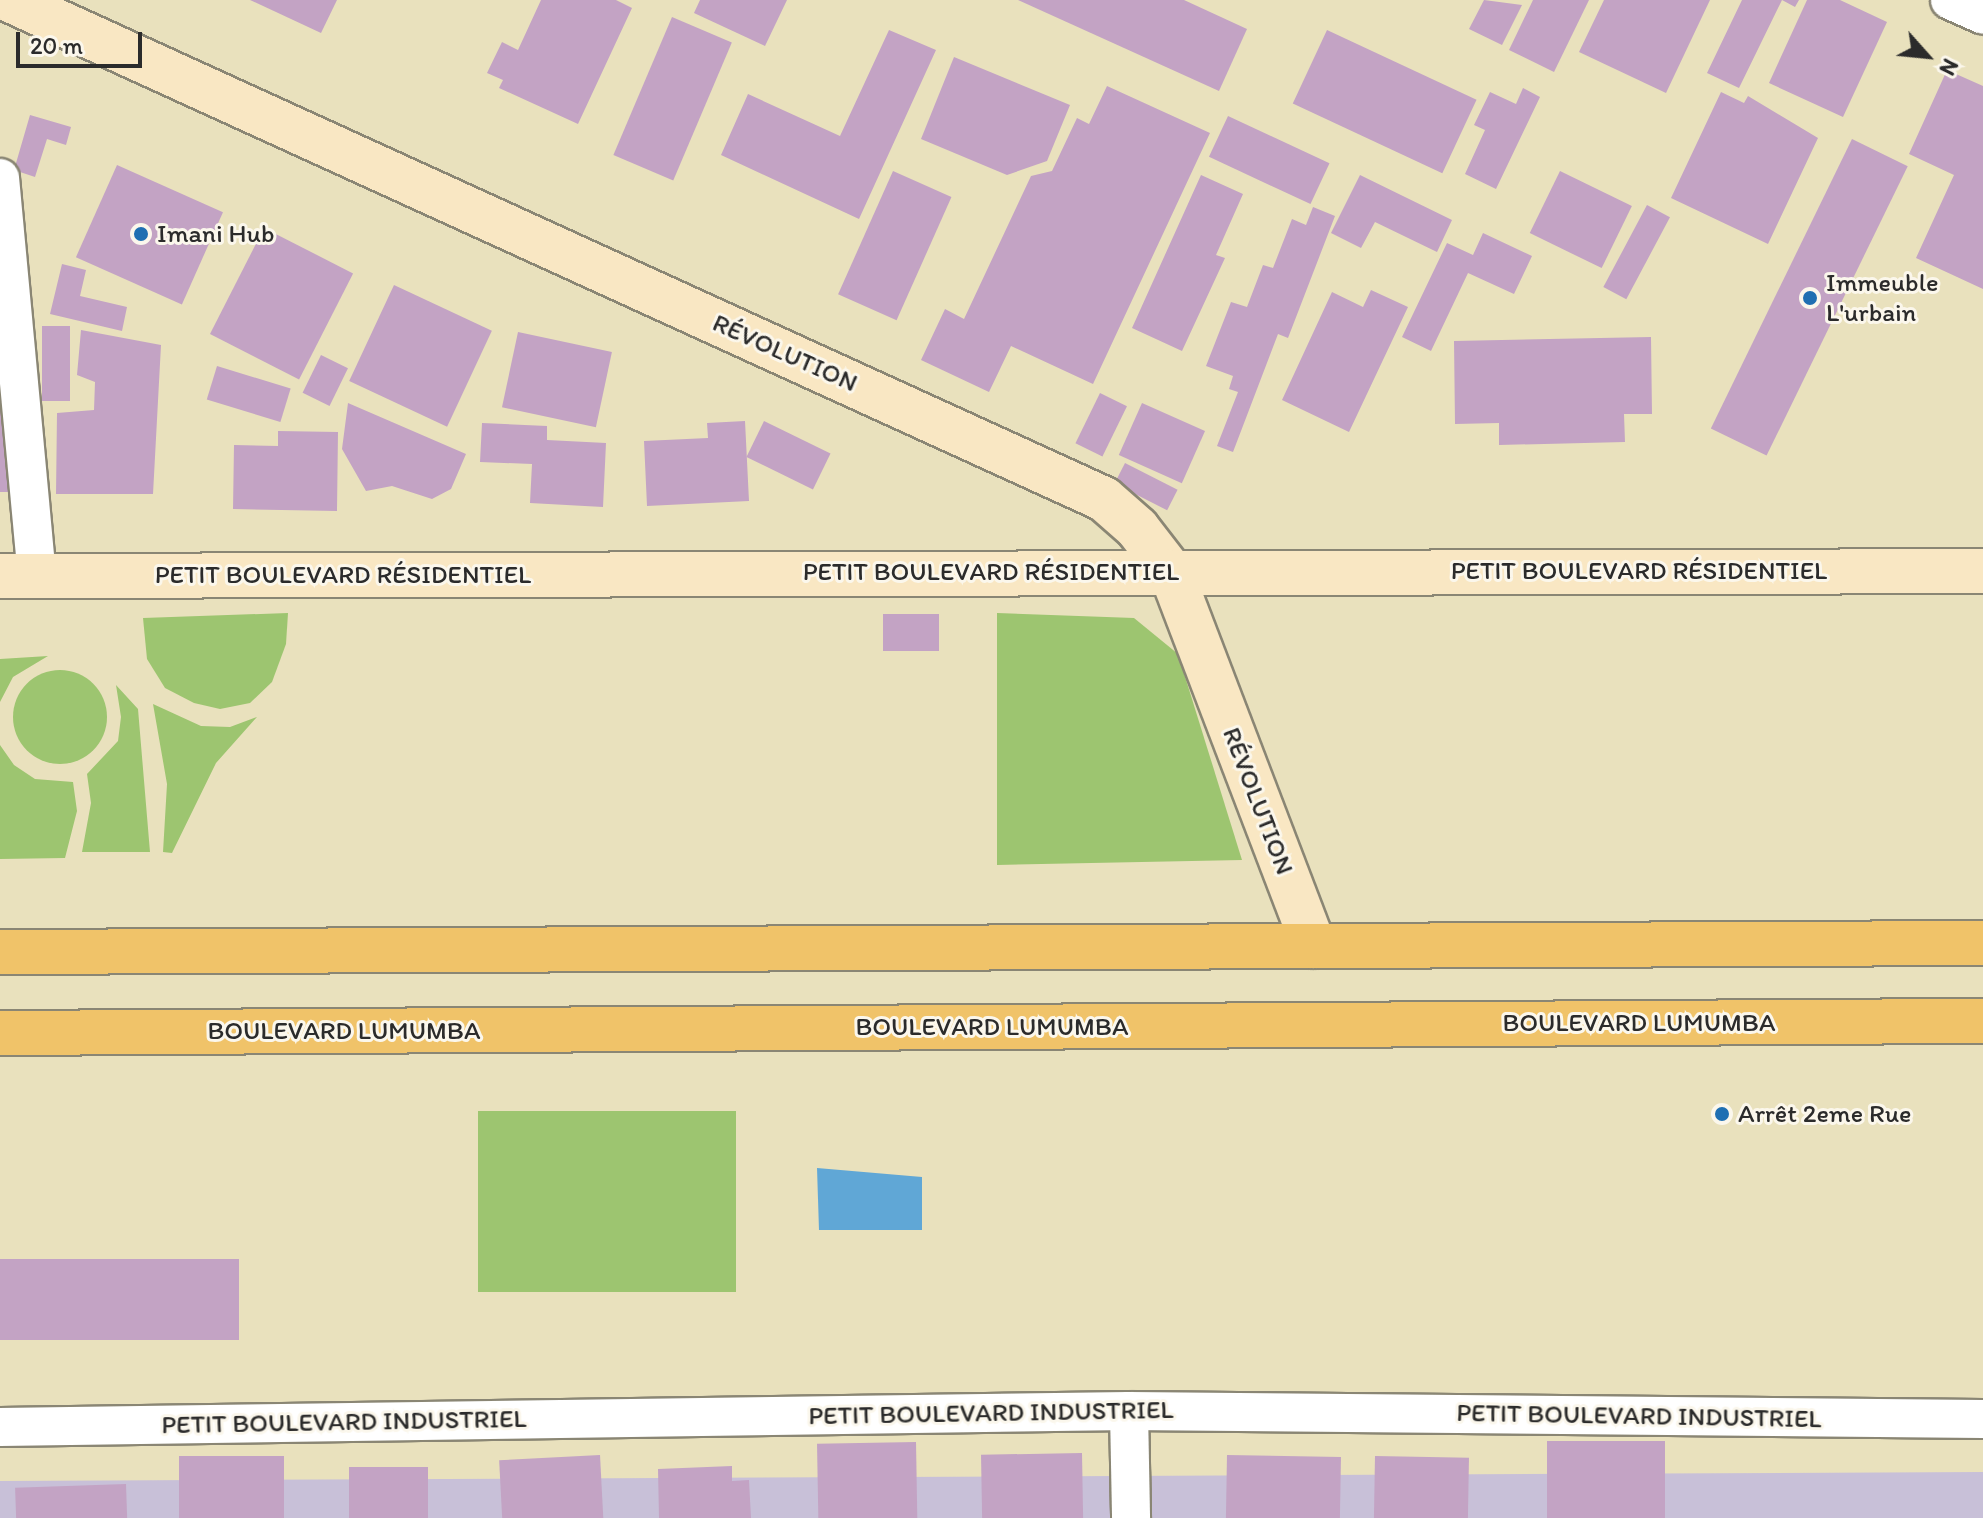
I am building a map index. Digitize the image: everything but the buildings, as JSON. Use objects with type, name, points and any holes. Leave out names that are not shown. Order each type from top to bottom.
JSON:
[{"type":"highway","points":[[0,952],[1983,943]]},
{"type":"highway","name":"BOULEVARD LUMUMBA","points":[[0,1033],[1983,1021]]},
{"type":"street","points":[[1950,0],[1983,15]]},
{"type":"street","name":"RÉVOLUTION","points":[[17,2],[1104,499],[1137,528],[1171,572],[1314,946]]},
{"type":"street","points":[[0,178],[18,576]]},
{"type":"street","name":"PETIT BOULEVARD RÉSIDENTIEL","points":[[18,576],[1983,571]]},
{"type":"street","points":[[1129,1411],[1131,1518]]},
{"type":"street","name":"PETIT BOULEVARD INDUSTRIEL","points":[[0,1427],[1129,1411],[1983,1419]]},
{"type":"shaded area","points":[[1983,1472],[1983,1518],[0,1518],[0,1481]]},
{"type":"green space","points":[[288,613],[286,644],[272,682],[250,703],[220,709],[194,703],[165,688],[147,659],[143,618]]},
{"type":"green space","points":[[997,613],[1134,618],[1178,654],[1242,860],[997,865]]},
{"type":"green space","points":[[48,656],[13,677],[0,702],[0,659]]},
{"type":"green space","points":[[51,670],[69,670],[94,683],[104,699],[107,717],[104,735],[94,751],[69,764],[51,764],[26,751],[13,726],[13,708],[26,683]]},
{"type":"green space","points":[[116,685],[138,709],[150,852],[82,852],[91,803],[87,774],[118,741],[121,717]]},
{"type":"green space","points":[[153,704],[201,726],[230,727],[257,717],[216,763],[172,853],[163,852],[167,784]]},
{"type":"green space","points":[[0,745],[14,765],[35,779],[73,782],[77,811],[65,858],[0,859]]},
{"type":"green space","points":[[478,1111],[736,1111],[736,1292],[478,1292]]},
{"type":"water","points":[[817,1168],[922,1177],[922,1230],[819,1230]]},
{"type":"place","name":"Imani Hub","points":[[141,234]]},
{"type":"place","name":"Immeuble L'urbain","points":[[1810,298]]},
{"type":"place","name":"Arrêt 2eme Rue","points":[[1722,1114]]}]
